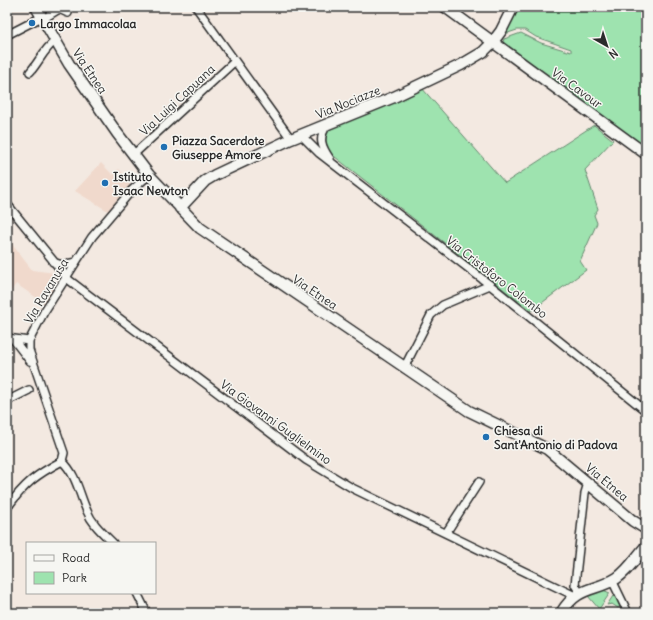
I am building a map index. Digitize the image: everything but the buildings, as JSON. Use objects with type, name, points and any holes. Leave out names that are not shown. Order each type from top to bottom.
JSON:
[{"type":"main road","name":"Via Etnea","points":[[36,7],[55,41],[117,133],[149,175],[206,233],[469,411],[547,449],[633,521],[646,529]]},
{"type":"main road","name":"Via Cavour","points":[[445,7],[487,42],[492,43],[646,154]]},
{"type":"main road","name":"Via Nociazze","points":[[180,208],[205,181],[290,139],[317,132],[328,124],[394,98],[461,65],[483,52],[492,43],[513,7]]},
{"type":"main road","points":[[561,613],[578,594],[612,580],[626,570],[646,546]]},
{"type":"street","points":[[196,7],[290,139]]},
{"type":"street","points":[[7,35],[59,9],[68,13]]},
{"type":"street","points":[[30,72],[39,61],[46,48],[55,41]]},
{"type":"street","name":"Via Luigi Capuana","points":[[134,154],[234,62]]},
{"type":"street","points":[[317,132],[333,162]]},
{"type":"street","name":"Via Cristoforo Colombo","points":[[301,135],[318,153],[333,162],[490,285],[646,411]]},
{"type":"street","name":"Via Ravanusa","points":[[62,461],[64,453],[29,350],[30,342],[44,312],[92,237],[132,190],[149,175]]},
{"type":"street","name":"Via Giovanni Guglielmino","points":[[7,204],[66,278],[320,470],[352,488],[578,594]]},
{"type":"street","points":[[53,262],[62,265],[76,262]]},
{"type":"street","points":[[404,368],[431,315],[443,305],[490,285]]},
{"type":"street","points":[[10,339],[30,342]]},
{"type":"street","points":[[10,339],[35,367]]},
{"type":"street","points":[[7,402],[29,390]]},
{"type":"street","points":[[7,508],[28,482],[62,461],[74,474],[87,512],[94,523],[111,542]]},
{"type":"street","points":[[446,533],[479,482]]},
{"type":"street","points":[[578,594],[575,585],[585,493],[588,483]]},
{"type":"street","points":[[612,580],[628,613]]},
{"type":"street","points":[[138,594],[147,613]]},
{"type":"shaded area","name":"Istituto Isaac Newton","points":[[101,163],[113,175],[119,169],[132,187],[123,193],[108,211],[75,191]]},
{"type":"shaded area","points":[[7,238],[32,270],[55,273],[58,276],[59,284],[46,304],[16,284],[7,297]]},
{"type":"green space","points":[[517,7],[646,7],[646,149],[502,44],[504,39],[521,33],[541,43],[571,52],[571,49],[536,37],[525,30],[517,30],[502,35]]},
{"type":"green space","points":[[421,87],[505,183],[594,125],[613,140],[585,170],[598,209],[594,215],[597,223],[580,261],[586,270],[531,311],[330,153],[328,149],[326,142],[327,135],[334,126]]},
{"type":"green space","points":[[603,590],[610,593],[599,609],[588,596]]},
{"type":"green space","points":[[613,596],[616,598],[620,607],[618,608],[612,604],[607,605]]},
{"type":"place","name":"Largo Immacolaa","points":[[32,23]]},
{"type":"place","name":"Piazza Sacerdote Giuseppe Amore","points":[[164,147]]},
{"type":"place","name":"Istituto Isaac Newton","points":[[105,183]]},
{"type":"place","name":"Chiesa di Sant'Antonio di Padova","points":[[486,437]]}]
